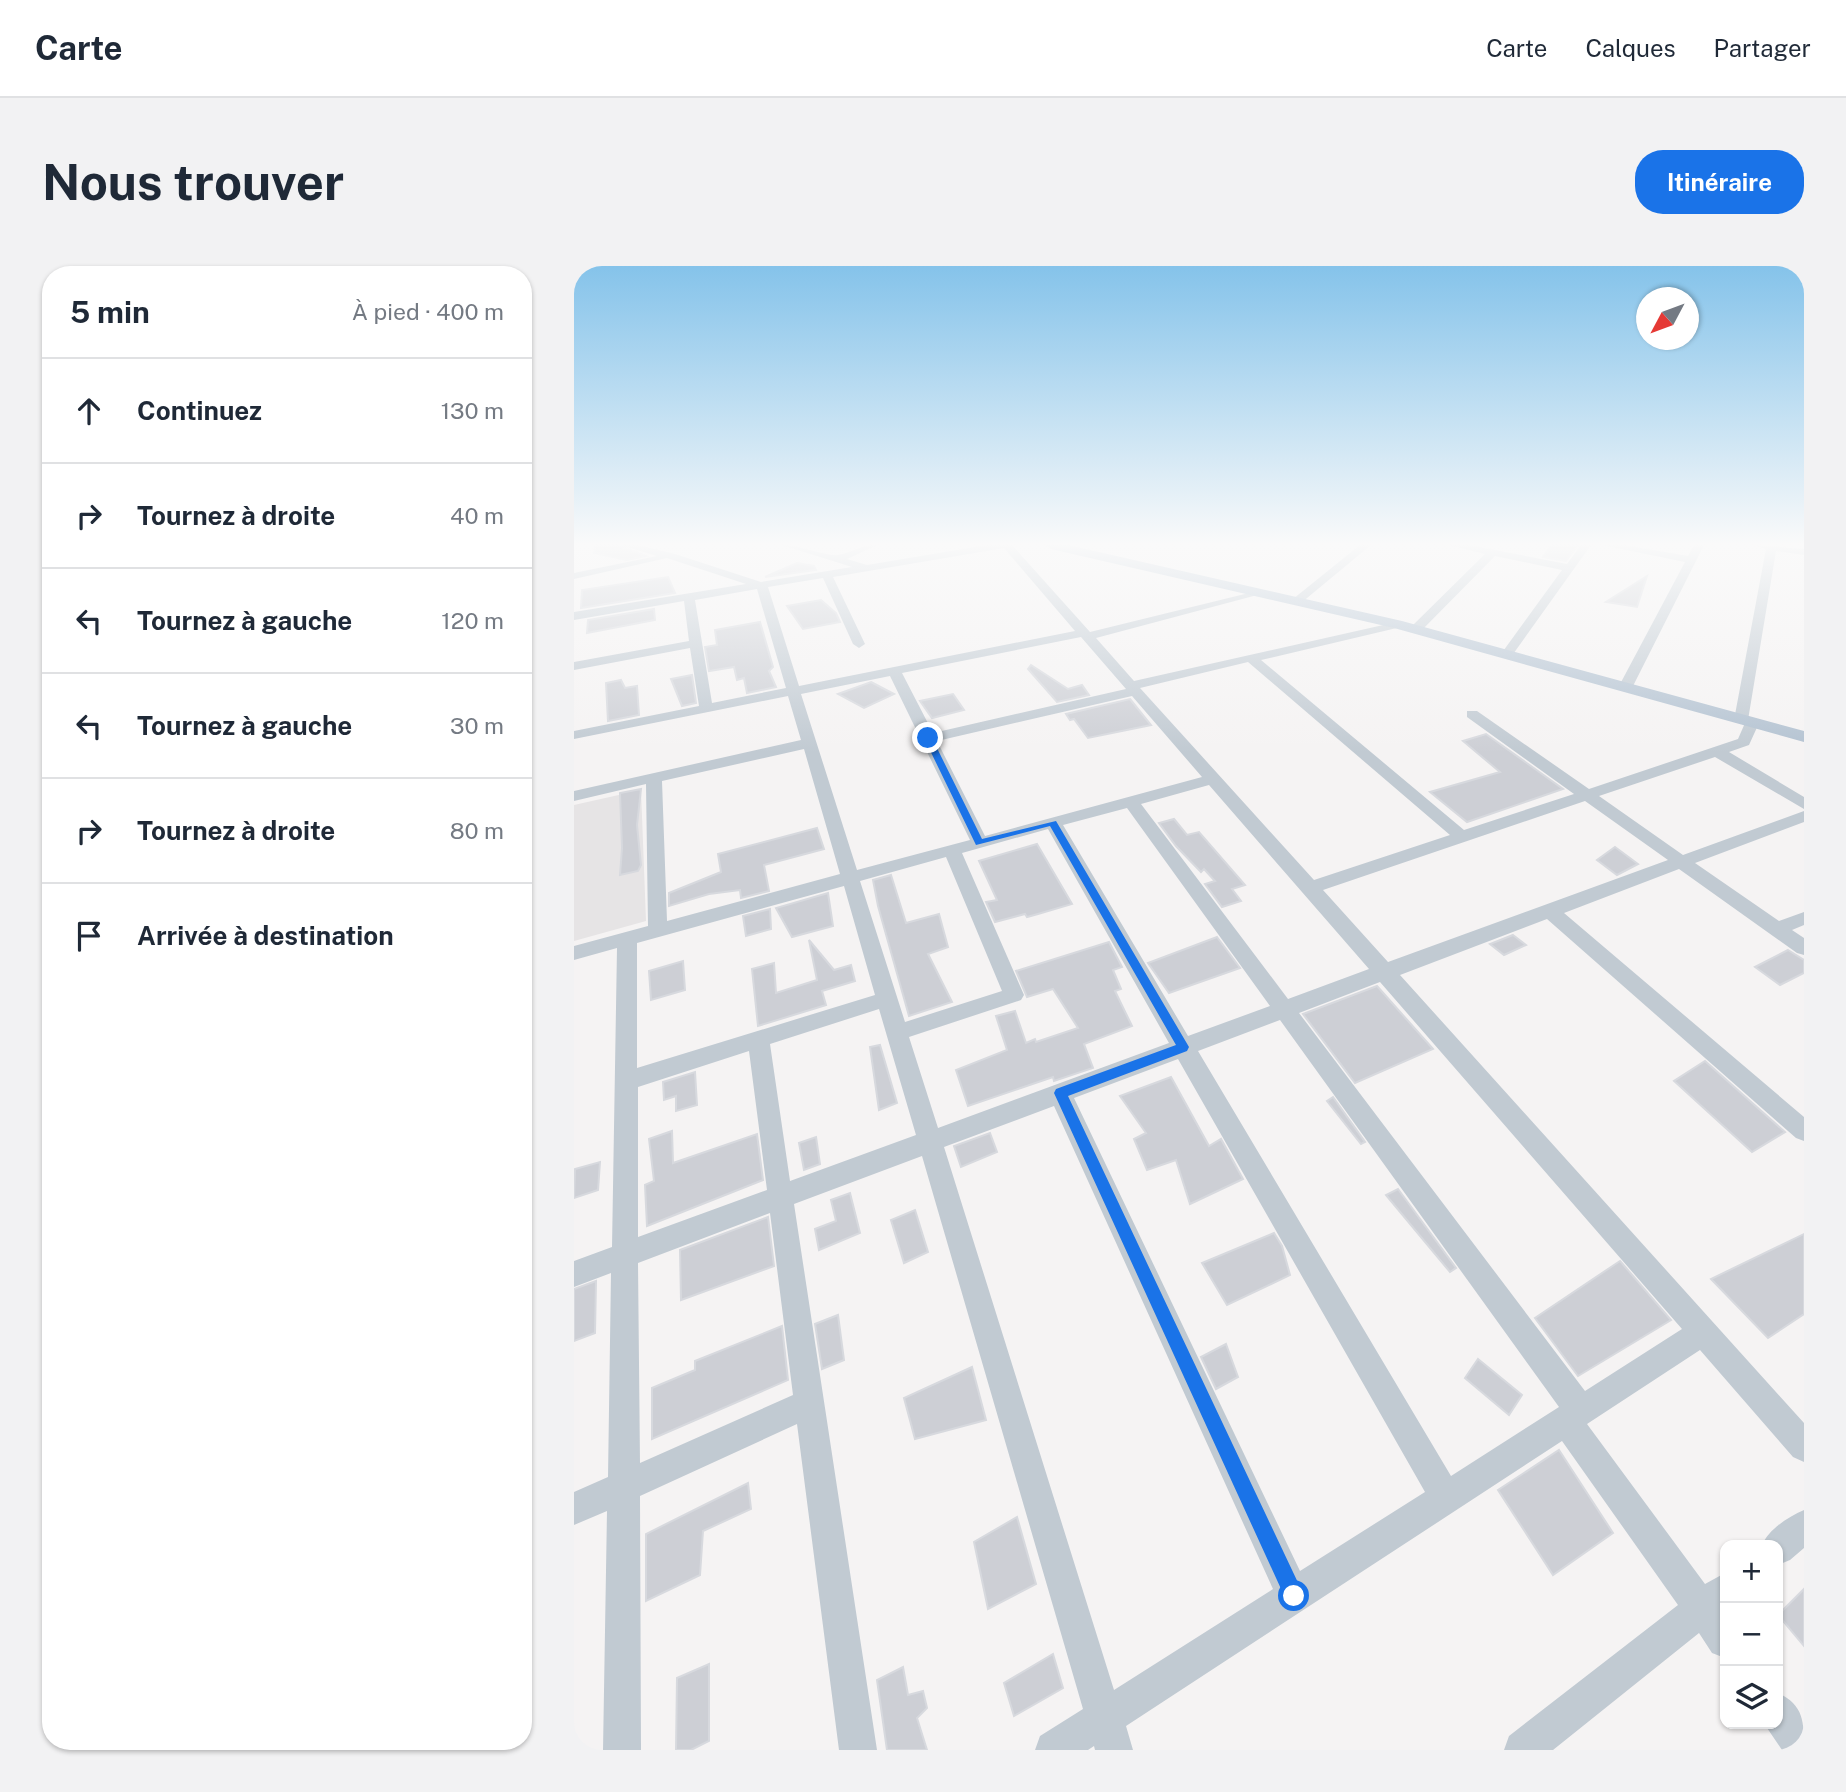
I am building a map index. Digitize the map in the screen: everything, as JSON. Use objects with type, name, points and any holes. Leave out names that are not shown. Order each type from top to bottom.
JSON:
[{"type":"main road","points":[[1354,614],[1804,737]]},
{"type":"street","points":[[692,614],[706,708]]},
{"type":"street","points":[[770,614],[1114,1750]]},
{"type":"street","points":[[845,614],[859,644]]},
{"type":"street","points":[[1067,614],[1804,1446]]},
{"type":"street","points":[[574,735],[894,670],[1085,635],[1168,614]]},
{"type":"street","points":[[1416,629],[1431,614]]},
{"type":"street","points":[[1507,654],[1536,614]]},
{"type":"street","points":[[1626,687],[1663,614]]},
{"type":"street","points":[[1310,888],[1744,742],[1758,614]]},
{"type":"street","points":[[928,738],[1396,624]]},
{"type":"street","points":[[574,666],[696,643]]},
{"type":"street","points":[[1252,659],[1462,837]]},
{"type":"street","points":[[894,670],[979,843]]},
{"type":"street","points":[[1472,714],[1804,948]]},
{"type":"street","points":[[574,796],[810,743]]},
{"type":"street","points":[[1716,751],[1804,804]]},
{"type":"street","points":[[654,778],[658,930]]},
{"type":"street","points":[[574,953],[1213,779]]},
{"type":"street","points":[[1131,802],[1284,1010],[1573,1416],[1714,1599],[1720,1621]]},
{"type":"street","points":[[574,1274],[1804,816]]},
{"type":"street","points":[[1052,823],[1446,1498]]},
{"type":"street","points":[[897,1033],[1014,995],[952,850]]},
{"type":"street","points":[[1550,911],[1804,1131]]},
{"type":"street","points":[[1777,929],[1804,918]]},
{"type":"street","points":[[622,1750],[627,939]]},
{"type":"street","points":[[626,1081],[887,999]]},
{"type":"street","points":[[758,1040],[858,1750]]},
{"type":"street","points":[[1060,1093],[1294,1596]]},
{"type":"street","points":[[1054,1750],[1703,1332]]},
{"type":"street","points":[[574,1509],[809,1403]]},
{"type":"street","points":[[1783,1544],[1804,1527]]},
{"type":"street","points":[[1523,1750],[1714,1599]]},
{"type":"street","points":[[1783,1719],[1804,1748]]},
{"type":"shaded area","points":[[641,790],[646,921],[574,941],[574,805]]},
{"type":"building","points":[[622,614],[654,614],[655,620],[587,633],[588,620]]},
{"type":"building","points":[[793,614],[837,614],[840,622],[803,629]]},
{"type":"building","points":[[760,622],[773,667],[769,671],[776,687],[747,693],[744,678],[737,680],[734,667],[709,671],[705,647],[717,645],[715,630]]},
{"type":"building","points":[[1031,665],[1068,689],[1082,685],[1089,695],[1057,702],[1028,669]]},
{"type":"building","points":[[692,675],[696,703],[682,706],[671,679]]},
{"type":"building","points":[[621,680],[625,688],[637,686],[639,715],[608,721],[606,683]]},
{"type":"building","points":[[871,682],[894,694],[864,708],[838,694]]},
{"type":"building","points":[[953,694],[964,710],[932,718],[920,701]]},
{"type":"building","points":[[1130,699],[1151,725],[1088,738],[1074,719],[1070,720],[1066,714]]},
{"type":"building","points":[[1486,734],[1563,789],[1467,822],[1430,792],[1500,772],[1463,741]]},
{"type":"building","points":[[641,789],[637,825],[641,865],[638,871],[620,875],[620,793]]},
{"type":"building","points":[[1174,819],[1187,835],[1199,832],[1245,885],[1232,889],[1241,901],[1222,907],[1205,884],[1215,881],[1204,869],[1201,872],[1159,823]]},
{"type":"building","points":[[817,828],[824,849],[764,865],[769,891],[741,898],[740,890],[709,894],[669,906],[669,893],[721,872],[718,854]]},
{"type":"building","points":[[1037,844],[1072,904],[1027,917],[1025,914],[995,922],[986,902],[997,900],[979,861]]},
{"type":"building","points":[[1615,847],[1638,864],[1617,875],[1597,860]]},
{"type":"building","points":[[891,875],[906,923],[939,914],[948,947],[928,954],[952,1002],[909,1016],[873,880]]},
{"type":"building","points":[[828,893],[833,926],[792,937],[776,908]]},
{"type":"building","points":[[770,909],[771,929],[746,936],[743,916]]},
{"type":"building","points":[[1513,935],[1526,945],[1504,955],[1490,944]]},
{"type":"building","points":[[1217,937],[1240,968],[1169,993],[1148,963]]},
{"type":"building","points":[[809,940],[834,970],[851,965],[855,981],[822,991],[826,1005],[758,1026],[752,969],[774,963],[776,993],[817,980]]},
{"type":"building","points":[[1109,942],[1122,967],[1113,970],[1121,989],[1115,991],[1132,1026],[1084,1044],[1093,1068],[1054,1081],[1053,1077],[968,1106],[956,1070],[1007,1050],[996,1016],[1015,1011],[1026,1043],[1078,1028],[1053,989],[1027,997],[1016,971]]},
{"type":"building","points":[[1788,950],[1804,960],[1804,973],[1780,985],[1755,967]]},
{"type":"building","points":[[683,961],[685,990],[651,1000],[649,971]]},
{"type":"building","points":[[1377,986],[1433,1049],[1355,1083],[1303,1014]]},
{"type":"building","points":[[880,1045],[897,1103],[879,1110],[870,1047]]},
{"type":"building","points":[[1705,1061],[1785,1132],[1752,1152],[1674,1081]]},
{"type":"building","points":[[695,1072],[697,1105],[676,1111],[676,1096],[664,1100],[663,1082]]},
{"type":"building","points":[[1171,1077],[1209,1146],[1221,1139],[1243,1179],[1190,1204],[1176,1160],[1147,1170],[1134,1139],[1146,1133],[1120,1096]]},
{"type":"building","points":[[1333,1097],[1365,1142],[1361,1144],[1327,1101]]},
{"type":"building","points":[[672,1131],[673,1163],[757,1134],[763,1180],[647,1226],[645,1185],[654,1181],[649,1139]]},
{"type":"building","points":[[990,1133],[997,1152],[961,1167],[954,1146]]},
{"type":"building","points":[[816,1137],[820,1164],[804,1170],[799,1143]]},
{"type":"building","points":[[600,1162],[598,1190],[574,1198],[575,1169]]},
{"type":"building","points":[[1398,1189],[1456,1268],[1450,1272],[1386,1195]]},
{"type":"building","points":[[850,1193],[860,1233],[819,1250],[815,1229],[836,1221],[831,1200]]},
{"type":"building","points":[[915,1210],[928,1252],[904,1263],[891,1220]]},
{"type":"building","points":[[768,1217],[774,1266],[681,1300],[680,1250]]},
{"type":"building","points":[[1274,1233],[1282,1246],[1290,1275],[1227,1305],[1202,1263]]},
{"type":"building","points":[[1804,1234],[1804,1314],[1768,1338],[1711,1279]]},
{"type":"building","points":[[1620,1261],[1671,1320],[1578,1376],[1535,1318]]},
{"type":"building","points":[[596,1281],[595,1333],[574,1341],[574,1289]]},
{"type":"building","points":[[838,1315],[844,1360],[822,1369],[815,1324]]},
{"type":"building","points":[[782,1326],[788,1380],[652,1439],[652,1388],[695,1370],[695,1361]]},
{"type":"building","points":[[1226,1344],[1238,1377],[1216,1389],[1201,1357]]},
{"type":"building","points":[[1478,1359],[1522,1395],[1509,1415],[1465,1378]]},
{"type":"building","points":[[972,1367],[986,1420],[915,1439],[904,1398]]},
{"type":"building","points":[[1559,1450],[1613,1533],[1553,1575],[1498,1490]]},
{"type":"building","points":[[748,1483],[751,1509],[703,1531],[700,1575],[646,1601],[646,1534]]},
{"type":"building","points":[[1017,1517],[1036,1584],[988,1609],[974,1542]]},
{"type":"building","points":[[1804,1589],[1804,1646],[1783,1621],[1783,1610]]},
{"type":"building","points":[[1053,1654],[1063,1688],[1014,1716],[1004,1683]]},
{"type":"building","points":[[709,1664],[709,1741],[691,1750],[676,1750],[677,1678]]},
{"type":"building","points":[[903,1667],[908,1695],[923,1691],[927,1708],[917,1718],[927,1750],[887,1750],[877,1680]]},
{"type":"route","points":[[928,738],[979,843],[1052,823],[1183,1047],[1060,1093],[1294,1596]]}]
